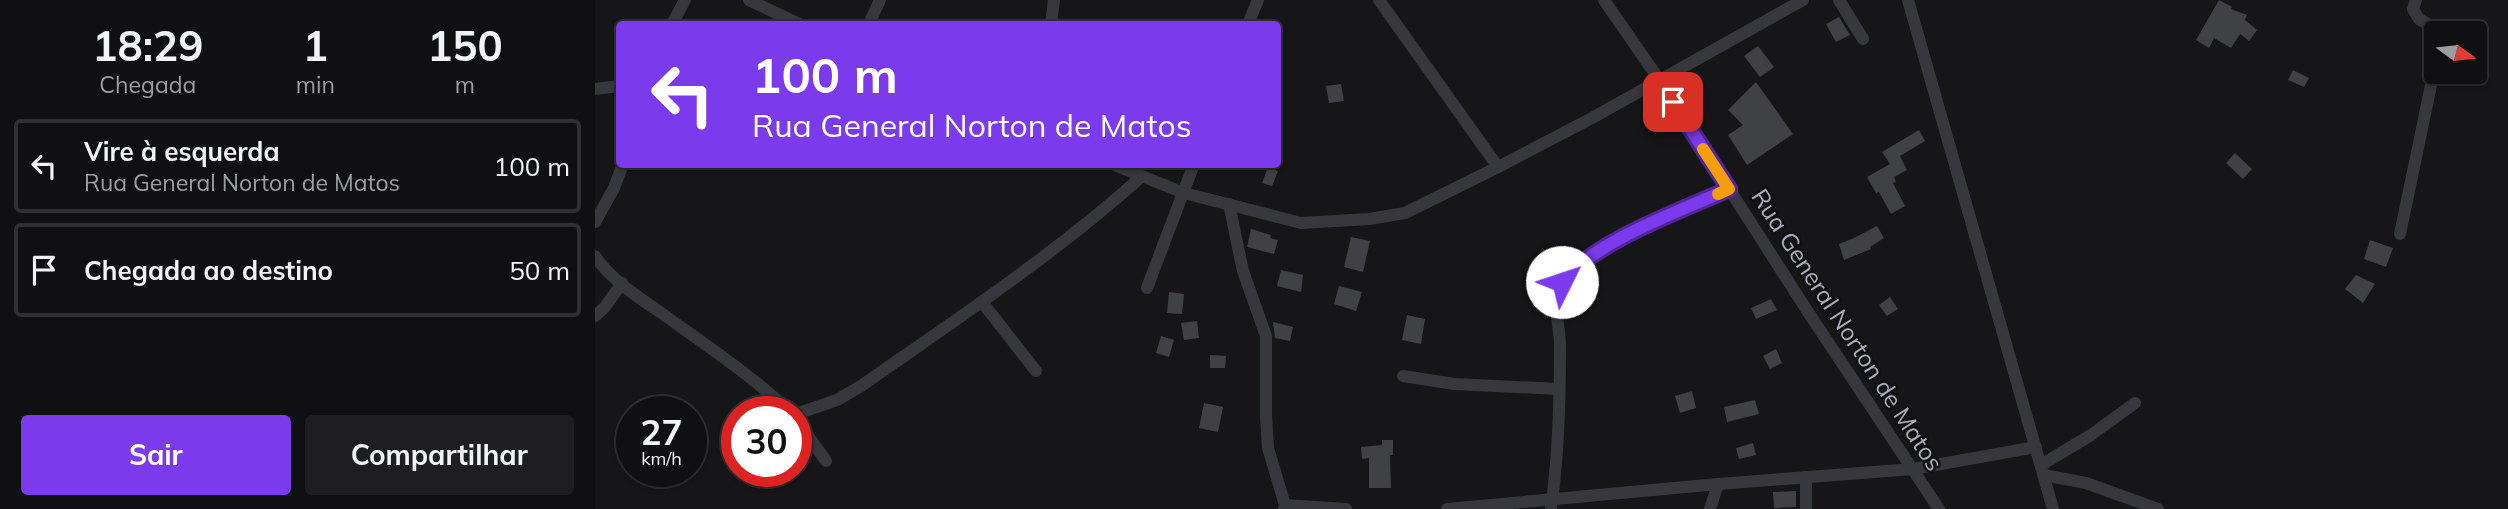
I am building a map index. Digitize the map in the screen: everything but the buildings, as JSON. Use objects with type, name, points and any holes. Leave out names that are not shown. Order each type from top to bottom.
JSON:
[{"type":"street","points":[[674,21],[685,0]]},
{"type":"street","points":[[749,0],[793,21]]},
{"type":"street","points":[[870,21],[880,0]]},
{"type":"street","points":[[1051,21],[1054,0]]},
{"type":"street","points":[[1249,21],[1258,0]]},
{"type":"street","points":[[1379,0],[1498,167]]},
{"type":"street","name":"Rua General Norton de Matos","points":[[1604,0],[1660,81],[1939,509]]},
{"type":"street","points":[[1121,168],[1184,193],[1301,223],[1369,219],[1405,213],[1660,81],[1803,0]]},
{"type":"street","points":[[1839,0],[1863,38]]},
{"type":"street","points":[[1908,0],[2053,509]]},
{"type":"street","points":[[2416,0],[2413,9],[2424,21]]},
{"type":"street","points":[[2400,234],[2431,84]]},
{"type":"street","points":[[595,89],[616,86]]},
{"type":"street","points":[[595,222],[622,168]]},
{"type":"street","points":[[1147,288],[1193,168]]},
{"type":"street","points":[[812,410],[861,386],[982,302],[1094,220],[1142,177]]},
{"type":"street","points":[[1552,505],[1559,389],[1557,297],[1562,282],[1573,268],[1613,243],[1729,189]]},
{"type":"street","points":[[1229,204],[1243,271],[1266,336],[1268,448],[1285,507],[1346,509]]},
{"type":"street","points":[[595,256],[601,266],[622,283],[773,396]]},
{"type":"street","points":[[595,316],[622,283]]},
{"type":"street","points":[[982,302],[1036,371]]},
{"type":"street","points":[[1403,376],[1454,384],[1559,389]]},
{"type":"street","points":[[2042,470],[2135,403]]},
{"type":"street","points":[[812,440],[826,461]]},
{"type":"street","points":[[1447,509],[1552,505],[1718,484],[1913,469],[2036,447]]},
{"type":"street","points":[[2042,470],[2123,495],[2158,509]]},
{"type":"street","points":[[1806,477],[1806,509]]},
{"type":"street","points":[[1710,509],[1718,484]]},
{"type":"slow traffic","points":[[1703,149],[1729,189],[1718,194]]},
{"type":"route","points":[[1562,282],[1573,268],[1613,243],[1729,189],[1673,102]]}]
